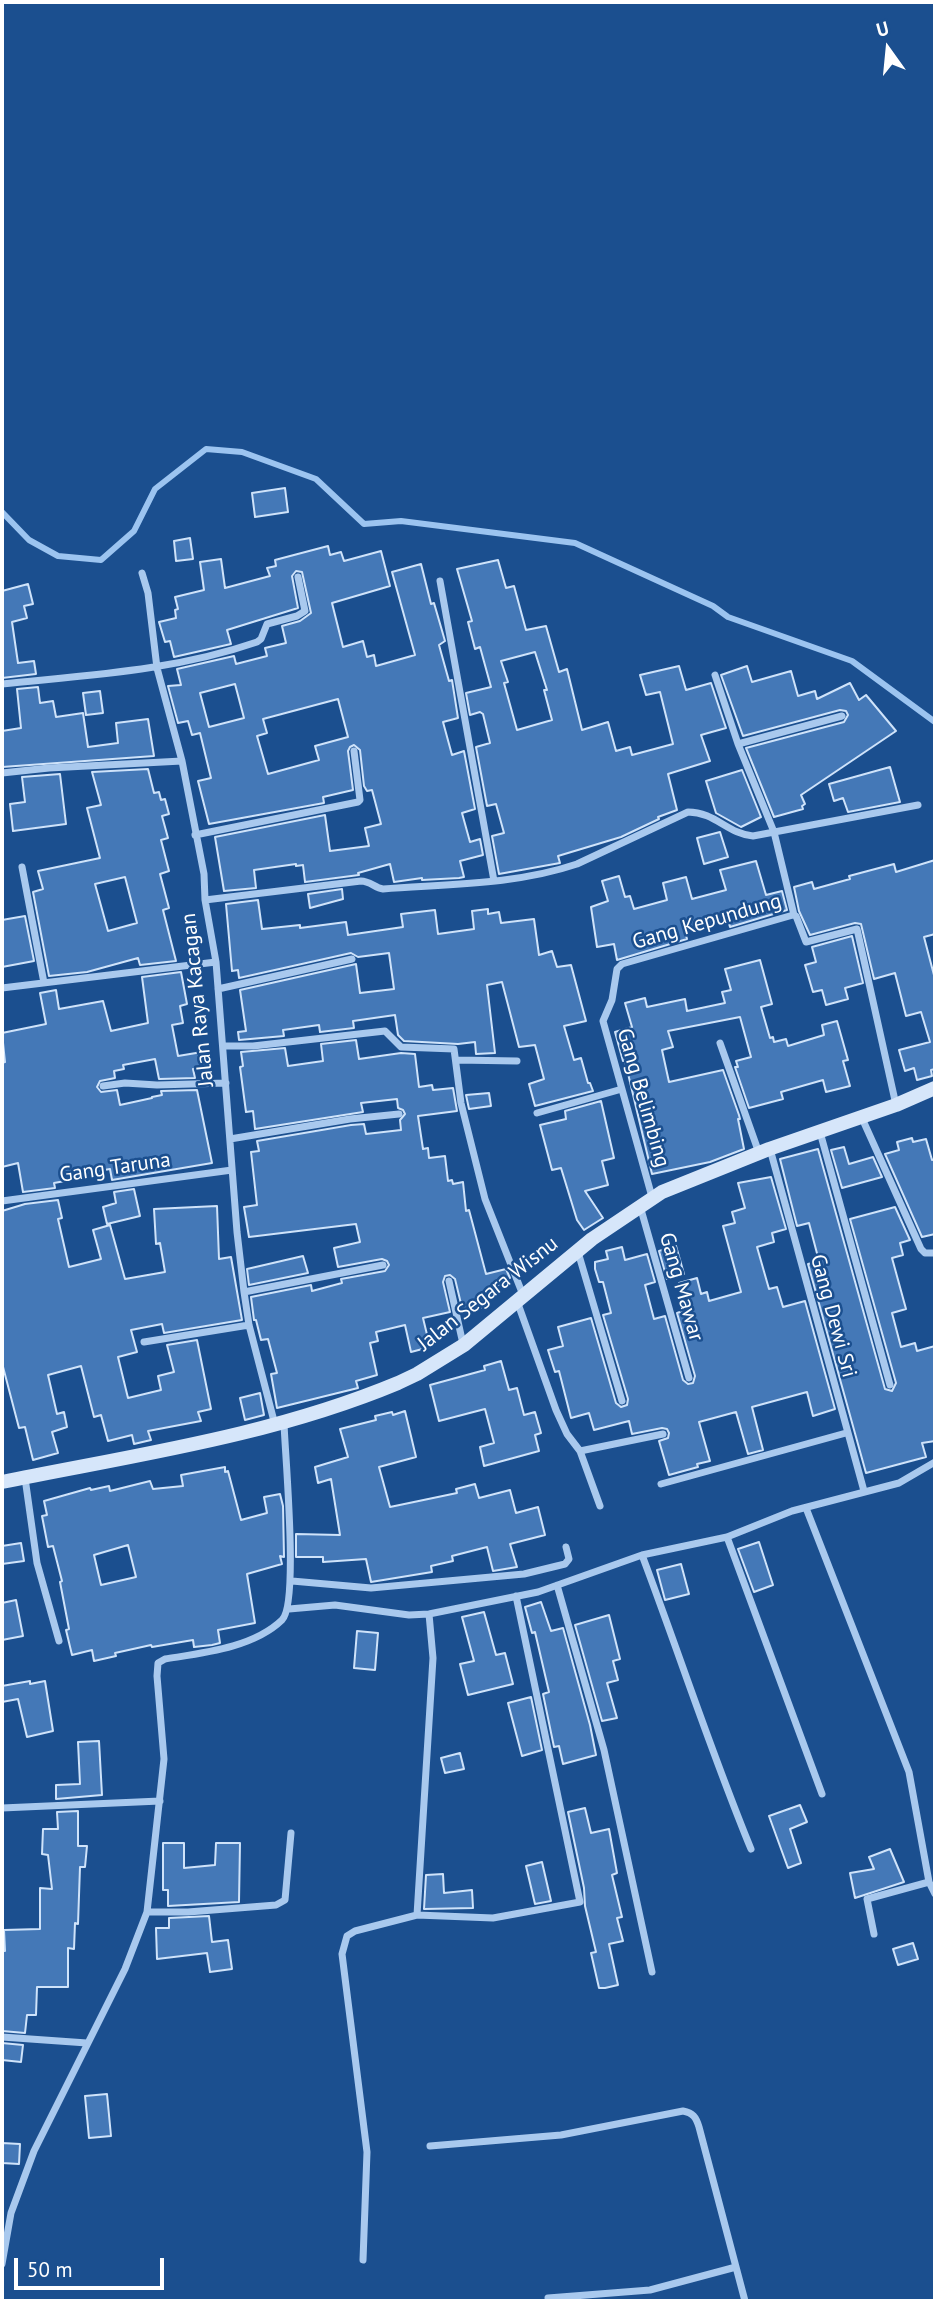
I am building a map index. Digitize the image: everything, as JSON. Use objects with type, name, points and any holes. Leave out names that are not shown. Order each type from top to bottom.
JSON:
[{"type":"street","name":"Jalan Raya Kacagan","points":[[142,573],[148,593],[157,668],[183,761],[204,874],[205,900],[216,962],[243,1292],[249,1325],[279,1424],[292,1581],[289,1609]]},
{"type":"street","points":[[2,684],[157,668],[257,642],[269,622],[301,615],[305,610],[298,577]]},
{"type":"street","points":[[440,582],[494,881]]},
{"type":"street","points":[[715,676],[738,744],[774,832],[794,915]]},
{"type":"street","points":[[738,744],[842,716]]},
{"type":"street","points":[[195,835],[358,802],[360,800],[355,751]]},
{"type":"street","points":[[2,773],[183,761]]},
{"type":"street","points":[[205,900],[361,880],[383,889],[494,881],[559,870],[688,812],[706,814],[744,835],[774,832],[918,805]]},
{"type":"street","points":[[22,867],[44,983]]},
{"type":"street","name":"Gang Kepundung","points":[[617,969],[622,964],[794,915],[806,942],[859,930],[896,1105]]},
{"type":"street","points":[[218,989],[352,959]]},
{"type":"street","points":[[2,988],[216,962]]},
{"type":"street","name":"Gang Belimbing","points":[[617,969],[612,1000],[603,1021],[622,1089],[646,1201]]},
{"type":"street","points":[[223,1046],[253,1046],[385,1031],[401,1047],[454,1049],[461,1103],[485,1199],[556,1410],[567,1434],[580,1451],[600,1506]]},
{"type":"street","name":"Gang Dewi Sri","points":[[720,1043],[764,1151],[864,1491]]},
{"type":"street","points":[[457,1060],[517,1061]]},
{"type":"street","points":[[103,1086],[125,1083],[226,1083]]},
{"type":"street","name":"Jalan Segara Wisnu","points":[[2,1481],[149,1454],[279,1424],[398,1383],[464,1345],[578,1251],[646,1201],[691,1178],[896,1105],[935,1088]]},
{"type":"street","points":[[537,1113],[622,1089]]},
{"type":"street","points":[[230,1139],[350,1119],[399,1114]]},
{"type":"street","points":[[861,1116],[921,1249],[925,1253],[935,1253]]},
{"type":"street","points":[[820,1131],[890,1385]]},
{"type":"street","name":"Gang Taruna","points":[[2,1201],[232,1170]]},
{"type":"street","name":"Gang Mawar","points":[[646,1201],[689,1378]]},
{"type":"street","points":[[578,1251],[622,1401]]},
{"type":"street","points":[[243,1292],[383,1265]]},
{"type":"street","points":[[449,1281],[464,1345]]},
{"type":"street","points":[[144,1342],[249,1325]]},
{"type":"street","points":[[662,1484],[846,1433]]},
{"type":"street","points":[[580,1451],[663,1434]]},
{"type":"street","points":[[2,2264],[11,2213],[34,2151],[125,1969],[147,1912],[164,1759],[158,1663],[165,1659],[228,1648],[251,1639],[283,1619],[289,1609],[335,1605],[429,1615],[516,1596],[557,1585],[642,1555],[727,1537],[792,1510],[899,1483],[935,1462]]},
{"type":"street","points":[[25,1477],[37,1563],[59,1641]]},
{"type":"street","points":[[806,1508],[909,1772],[929,1882],[935,1894]]},
{"type":"street","points":[[727,1537],[822,1794]]},
{"type":"street","points":[[292,1581],[371,1588],[524,1574],[565,1564],[569,1559],[566,1547]]},
{"type":"street","points":[[642,1555],[686,1671],[703,1730],[751,1849]]},
{"type":"street","points":[[557,1585],[604,1750],[652,1972]]},
{"type":"street","points":[[363,2260],[367,2152],[346,1998],[342,1947],[347,1936],[355,1931],[417,1915],[493,1918],[581,1900],[554,1784],[516,1596]]},
{"type":"street","points":[[417,1915],[433,1658],[429,1615]]},
{"type":"street","points":[[2,1808],[160,1801]]},
{"type":"street","points":[[147,1912],[188,1912],[276,1905],[285,1900],[291,1833]]},
{"type":"street","points":[[874,1934],[867,1899],[929,1882]]},
{"type":"street","points":[[2,2037],[87,2043]]},
{"type":"street","points":[[430,2146],[561,2135],[683,2111],[690,2113],[696,2117],[699,2127],[744,2301]]},
{"type":"street","points":[[2,2212],[11,2213]]},
{"type":"street","points":[[548,2298],[650,2290],[736,2267]]},
{"type":"building","points":[[285,488],[288,512],[255,517],[252,493]]},
{"type":"building","points":[[190,538],[193,559],[176,561],[174,541]]},
{"type":"building","points":[[328,546],[330,555],[341,552],[344,561],[381,551],[390,586],[332,603],[343,647],[363,641],[367,657],[374,655],[376,666],[415,655],[392,572],[421,564],[431,604],[434,603],[445,641],[439,645],[449,681],[452,680],[458,718],[443,722],[452,755],[464,751],[475,809],[462,813],[470,842],[480,839],[483,855],[460,861],[464,877],[394,882],[390,864],[358,873],[359,875],[305,882],[303,865],[296,864],[254,870],[256,888],[224,891],[215,837],[325,815],[330,851],[369,846],[365,828],[381,824],[372,790],[367,791],[364,786],[360,750],[354,745],[348,751],[353,790],[323,797],[324,803],[209,824],[198,781],[211,778],[200,733],[192,735],[188,721],[178,723],[168,686],[181,685],[177,669],[234,656],[236,664],[267,656],[265,648],[286,643],[282,626],[300,621],[311,613],[302,572],[296,571],[292,576],[298,608],[227,630],[231,644],[174,657],[170,641],[165,642],[159,622],[176,618],[175,610],[178,609],[175,597],[204,590],[200,562],[221,559],[225,588],[270,576],[267,568],[276,566],[275,560]],"holes":[[[235,684],[244,718],[209,727],[200,693]],[[338,699],[348,737],[315,746],[319,760],[268,774],[257,736],[267,733],[263,719]]]},
{"type":"building","points":[[498,560],[506,588],[514,586],[526,630],[546,626],[559,672],[567,669],[582,730],[608,722],[616,751],[630,747],[632,755],[673,744],[660,692],[646,695],[640,675],[679,666],[686,690],[711,683],[726,728],[701,735],[710,761],[668,774],[677,810],[621,837],[558,856],[560,863],[499,874],[492,836],[504,833],[496,804],[487,806],[476,747],[490,743],[483,714],[480,712],[470,715],[466,693],[491,687],[480,647],[475,649],[468,622],[472,621],[457,569]],"holes":[[[535,652],[547,690],[544,690],[552,720],[517,730],[501,661]]]},
{"type":"building","points":[[28,584],[33,604],[24,606],[27,618],[12,622],[18,663],[34,661],[36,674],[2,678],[2,591]]},
{"type":"building","points":[[747,666],[752,682],[791,671],[798,696],[815,691],[817,699],[850,683],[859,700],[866,695],[896,731],[801,795],[805,804],[803,809],[774,817],[746,748],[844,722],[848,715],[846,711],[840,710],[743,736],[721,675]]},
{"type":"building","points":[[38,687],[40,703],[53,701],[56,717],[83,713],[88,747],[118,743],[116,723],[148,719],[154,756],[2,767],[2,731],[21,728],[17,689]]},
{"type":"building","points":[[100,691],[103,713],[86,715],[83,693]]},
{"type":"building","points":[[890,767],[900,802],[848,812],[843,798],[834,801],[829,784]]},
{"type":"building","points":[[148,769],[154,793],[159,792],[161,800],[165,799],[169,814],[162,816],[168,838],[161,840],[169,871],[160,874],[169,908],[163,910],[176,961],[140,965],[138,958],[87,972],[49,976],[33,892],[43,889],[38,871],[100,858],[87,808],[101,805],[92,772]],"holes":[[[125,877],[137,923],[108,931],[95,884]]]},
{"type":"building","points":[[742,770],[761,817],[741,827],[716,813],[706,781]]},
{"type":"building","points":[[60,774],[66,824],[13,831],[10,804],[25,802],[22,777]]},
{"type":"building","points":[[720,832],[728,857],[704,864],[697,838]]},
{"type":"building","points":[[935,860],[935,934],[924,937],[935,979],[935,1069],[931,1070],[932,1076],[917,1080],[914,1068],[905,1071],[899,1050],[930,1042],[921,1012],[906,1016],[895,973],[874,979],[861,924],[855,923],[810,935],[799,911],[794,887],[812,882],[814,889],[894,864],[896,872]]},
{"type":"building","points":[[756,861],[766,895],[782,891],[787,910],[730,927],[728,920],[685,932],[687,939],[617,960],[614,944],[597,947],[591,907],[608,901],[602,881],[619,876],[625,897],[630,896],[634,909],[667,900],[663,883],[686,877],[692,899],[726,890],[720,870]]},
{"type":"building","points":[[342,889],[343,899],[310,908],[308,894]]},
{"type":"building","points":[[258,900],[262,929],[300,925],[300,928],[346,922],[348,935],[403,927],[401,914],[435,910],[438,934],[474,929],[472,911],[488,909],[488,914],[499,912],[501,923],[534,919],[539,955],[552,951],[557,967],[571,965],[586,1021],[564,1026],[574,1060],[581,1058],[593,1091],[535,1106],[529,1084],[544,1079],[535,1045],[519,1047],[502,982],[487,985],[495,1053],[476,1054],[475,1042],[458,1044],[404,1041],[398,1035],[395,1015],[353,1021],[354,1028],[320,1032],[319,1025],[283,1030],[284,1036],[239,1040],[238,1032],[246,1031],[240,990],[356,964],[360,993],[394,989],[389,953],[358,957],[351,953],[239,978],[238,970],[232,971],[226,904]]},
{"type":"building","points":[[25,916],[34,961],[2,967],[2,920]]},
{"type":"building","points":[[852,936],[863,983],[845,988],[848,999],[826,1005],[822,990],[813,992],[805,965],[816,962],[812,947]]},
{"type":"building","points":[[760,960],[772,1004],[761,1007],[770,1038],[773,1037],[774,1042],[786,1039],[788,1046],[824,1035],[822,1025],[837,1021],[848,1060],[843,1061],[850,1086],[826,1092],[823,1080],[781,1092],[783,1099],[749,1108],[735,1067],[738,1067],[736,1061],[751,1057],[740,1017],[668,1031],[673,1047],[662,1050],[669,1082],[723,1070],[739,1115],[744,1149],[710,1162],[652,1174],[625,1061],[615,1032],[632,1027],[625,1003],[645,998],[647,1007],[685,999],[687,1011],[725,1003],[722,992],[731,990],[725,969]]},
{"type":"building","points":[[181,972],[187,1004],[180,1006],[183,1023],[172,1025],[178,1056],[208,1051],[211,1066],[193,1069],[195,1078],[159,1079],[155,1059],[123,1065],[124,1069],[114,1071],[115,1078],[100,1081],[97,1087],[101,1092],[117,1090],[120,1105],[162,1095],[161,1091],[197,1090],[212,1163],[112,1180],[110,1169],[76,1175],[76,1179],[54,1183],[55,1188],[23,1192],[18,1163],[2,1167],[2,1063],[5,1062],[2,1033],[46,1024],[40,993],[56,990],[59,1009],[103,1001],[111,1031],[148,1023],[142,977]]},
{"type":"building","points":[[356,1040],[359,1059],[401,1053],[415,1054],[419,1087],[432,1085],[433,1090],[453,1088],[457,1111],[418,1116],[423,1149],[428,1148],[429,1158],[445,1156],[448,1181],[452,1180],[453,1184],[463,1182],[466,1211],[469,1210],[486,1274],[506,1269],[510,1278],[483,1295],[488,1306],[463,1312],[455,1279],[450,1275],[445,1276],[443,1282],[450,1312],[423,1318],[430,1347],[411,1352],[405,1325],[376,1332],[378,1341],[370,1343],[377,1375],[356,1381],[358,1388],[277,1408],[271,1374],[277,1373],[268,1339],[261,1340],[254,1320],[251,1297],[311,1285],[312,1291],[342,1283],[341,1279],[385,1271],[389,1265],[382,1259],[338,1267],[334,1248],[360,1242],[356,1224],[249,1237],[244,1207],[257,1205],[251,1152],[259,1151],[257,1141],[351,1125],[364,1124],[366,1134],[401,1130],[400,1120],[405,1114],[398,1108],[397,1099],[361,1103],[363,1112],[255,1129],[253,1111],[246,1112],[240,1067],[243,1066],[241,1052],[285,1048],[288,1066],[323,1061],[321,1044]]},
{"type":"building","points":[[489,1093],[491,1106],[469,1109],[466,1095]]},
{"type":"building","points":[[601,1101],[614,1158],[602,1161],[608,1185],[585,1191],[603,1218],[584,1230],[577,1220],[561,1168],[552,1170],[540,1125],[566,1119],[565,1111]]},
{"type":"building","points":[[912,1138],[913,1142],[926,1139],[932,1160],[935,1159],[935,1234],[922,1237],[885,1154],[899,1150],[897,1142]]},
{"type":"building","points":[[844,1147],[849,1164],[873,1157],[882,1177],[842,1188],[831,1150]]},
{"type":"building","points":[[818,1149],[885,1389],[892,1391],[896,1383],[850,1219],[895,1207],[910,1240],[900,1243],[903,1255],[892,1258],[906,1309],[892,1313],[901,1347],[915,1343],[917,1351],[935,1346],[935,1441],[922,1443],[926,1457],[866,1473],[808,1264],[819,1261],[809,1223],[797,1226],[780,1159]]},
{"type":"building","points":[[771,1177],[786,1229],[772,1233],[774,1242],[757,1247],[769,1289],[777,1287],[783,1307],[805,1301],[835,1409],[813,1416],[807,1392],[752,1407],[763,1450],[748,1454],[736,1412],[699,1422],[710,1461],[669,1475],[659,1441],[668,1438],[667,1429],[632,1434],[629,1421],[594,1430],[589,1413],[571,1418],[559,1371],[555,1372],[548,1350],[563,1346],[558,1327],[591,1318],[616,1403],[621,1407],[627,1405],[628,1399],[603,1315],[611,1313],[603,1282],[599,1282],[595,1269],[595,1262],[608,1259],[606,1251],[622,1247],[625,1260],[647,1254],[655,1282],[645,1285],[654,1319],[665,1316],[683,1380],[688,1384],[693,1383],[695,1376],[677,1313],[686,1310],[679,1283],[697,1278],[701,1294],[707,1292],[709,1301],[741,1292],[723,1226],[735,1223],[732,1212],[745,1208],[738,1183]]},
{"type":"building","points":[[134,1189],[140,1216],[107,1224],[103,1207],[116,1203],[114,1192]]},
{"type":"building","points":[[58,1200],[62,1218],[58,1219],[69,1267],[101,1259],[93,1230],[110,1225],[125,1279],[165,1272],[160,1243],[156,1244],[154,1209],[217,1206],[219,1259],[231,1257],[242,1320],[164,1333],[162,1324],[131,1330],[137,1352],[118,1357],[128,1398],[161,1390],[158,1376],[174,1372],[167,1345],[197,1340],[211,1409],[198,1412],[201,1421],[148,1431],[151,1440],[134,1444],[132,1435],[108,1441],[101,1415],[94,1417],[81,1366],[48,1375],[57,1414],[64,1412],[67,1427],[52,1432],[58,1453],[33,1460],[25,1427],[19,1428],[2,1363],[2,1211],[25,1204]]},
{"type":"building","points":[[676,1246],[684,1274],[667,1279],[659,1251]]},
{"type":"building","points":[[303,1256],[308,1273],[249,1285],[247,1269]]},
{"type":"building","points":[[501,1361],[509,1390],[517,1388],[524,1415],[535,1412],[541,1433],[535,1435],[539,1451],[484,1466],[480,1447],[494,1443],[485,1409],[439,1421],[430,1385],[485,1370],[484,1366]]},
{"type":"building","points":[[260,1393],[264,1415],[245,1420],[240,1398]]},
{"type":"building","points":[[405,1411],[416,1457],[379,1467],[390,1507],[457,1493],[456,1489],[475,1484],[479,1498],[510,1490],[516,1513],[538,1507],[545,1535],[510,1544],[517,1567],[493,1571],[487,1547],[452,1556],[453,1561],[431,1566],[432,1572],[371,1582],[366,1559],[323,1562],[323,1557],[296,1557],[296,1534],[340,1535],[331,1479],[318,1483],[315,1467],[348,1457],[340,1429],[376,1420],[375,1416]]},
{"type":"building","points":[[225,1467],[241,1520],[267,1513],[264,1497],[280,1494],[283,1506],[284,1557],[280,1556],[282,1564],[247,1574],[255,1623],[218,1630],[220,1643],[212,1645],[194,1647],[193,1640],[152,1647],[151,1645],[94,1661],[92,1650],[72,1655],[66,1630],[69,1629],[60,1582],[62,1581],[53,1546],[48,1547],[42,1516],[47,1515],[44,1501],[90,1488],[109,1486],[110,1491],[150,1481],[153,1489],[183,1486],[181,1475]],"holes":[[[128,1545],[136,1577],[101,1585],[94,1555]]]},
{"type":"building","points":[[759,1542],[773,1585],[754,1592],[738,1549]]},
{"type":"building","points":[[21,1543],[24,1561],[2,1564],[2,1546]]},
{"type":"building","points":[[681,1564],[689,1594],[665,1600],[657,1570]]},
{"type":"building","points":[[16,1600],[23,1636],[2,1640],[2,1603]]},
{"type":"building","points":[[541,1602],[551,1631],[563,1628],[596,1755],[563,1764],[559,1746],[554,1747],[543,1694],[549,1692],[535,1632],[532,1633],[525,1607]]},
{"type":"building","points":[[484,1612],[496,1655],[505,1653],[513,1684],[468,1695],[460,1664],[474,1661],[462,1617]]},
{"type":"building","points":[[609,1615],[620,1659],[613,1661],[618,1680],[607,1683],[617,1718],[602,1721],[575,1625]]},
{"type":"building","points":[[357,1631],[378,1633],[375,1670],[354,1668]]},
{"type":"building","points":[[30,1681],[30,1684],[45,1681],[53,1731],[27,1737],[18,1699],[2,1702],[2,1686]]},
{"type":"building","points":[[531,1697],[542,1750],[522,1756],[508,1703]]},
{"type":"building","points":[[99,1741],[102,1795],[56,1799],[56,1785],[80,1784],[78,1742]]},
{"type":"building","points":[[460,1753],[464,1769],[445,1773],[441,1758]]},
{"type":"building","points":[[800,1805],[807,1822],[790,1829],[801,1863],[788,1868],[769,1816]]},
{"type":"building","points":[[585,1808],[591,1833],[609,1829],[617,1873],[612,1875],[622,1917],[617,1918],[623,1941],[609,1944],[618,1985],[605,1988],[599,1988],[591,1953],[596,1952],[568,1812]]},
{"type":"building","points":[[78,1811],[78,1846],[87,1846],[85,1867],[80,1867],[78,1924],[75,1923],[74,1949],[68,1948],[68,1987],[37,1987],[36,2015],[27,2015],[25,2033],[2,2031],[4,1930],[40,1929],[40,1888],[52,1889],[48,1855],[42,1854],[43,1829],[58,1829],[57,1812]]},
{"type":"building","points":[[163,1843],[184,1843],[184,1868],[215,1865],[216,1843],[240,1843],[239,1902],[168,1906],[168,1890],[163,1890]]},
{"type":"building","points":[[890,1849],[904,1882],[855,1898],[850,1873],[874,1869],[869,1857]]},
{"type":"building","points":[[542,1862],[551,1901],[535,1904],[526,1866]]},
{"type":"building","points":[[443,1874],[444,1893],[472,1890],[473,1908],[424,1909],[426,1875]]},
{"type":"building","points":[[209,1916],[212,1942],[228,1940],[232,1969],[210,1972],[207,1953],[157,1959],[156,1928],[169,1928],[169,1918]]},
{"type":"building","points":[[913,1943],[918,1959],[898,1965],[893,1949]]},
{"type":"building","points":[[2,2043],[23,2045],[21,2062],[2,2060]]},
{"type":"building","points":[[107,2094],[111,2136],[89,2138],[85,2096]]},
{"type":"building","points":[[2,2143],[20,2144],[19,2164],[2,2163]]},
{"type":"waterway","points":[[2,512],[29,540],[58,556],[101,560],[134,531],[155,489],[206,449],[242,452],[316,479],[364,524],[401,521],[575,543],[713,606],[728,617],[852,661],[935,722]]}]
